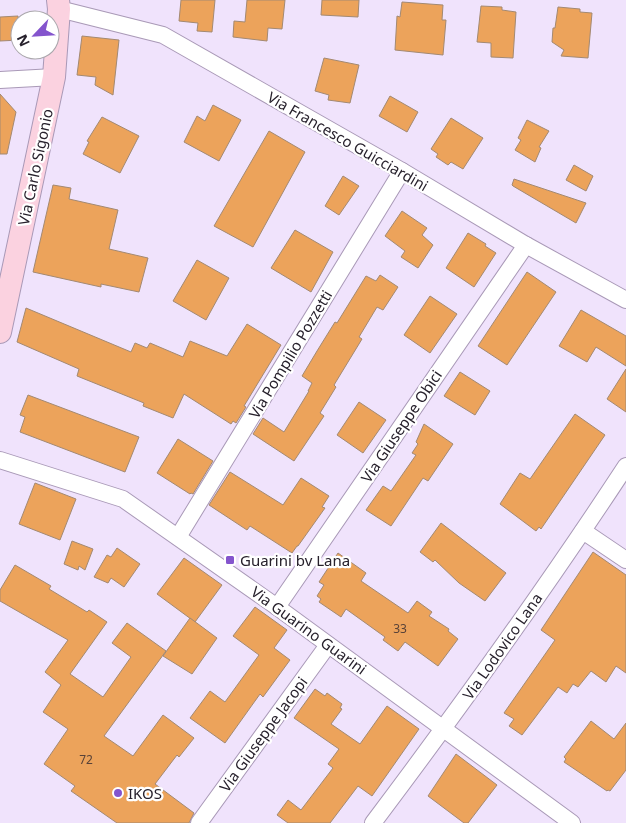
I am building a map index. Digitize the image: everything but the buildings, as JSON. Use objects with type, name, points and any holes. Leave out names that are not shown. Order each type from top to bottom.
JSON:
[{"type":"street","name":"Via Carlo Sigonio","points":[[0,332],[54,77],[59,4]]},
{"type":"street","name":"Via Francesco Guicciardini","points":[[59,4],[162,35],[626,300]]},
{"type":"street","points":[[0,80],[54,77]]},
{"type":"street","name":"Via Pompilio Pozzetti","points":[[178,537],[402,171]]},
{"type":"street","name":"Via Giuseppe Obici","points":[[277,607],[526,244]]},
{"type":"street","name":"Via Guarino Guarini","points":[[0,460],[123,498],[277,607],[572,823]]},
{"type":"street","name":"Via Lodovico Lana","points":[[373,823],[444,728],[583,531],[626,466]]},
{"type":"street","points":[[583,531],[626,560]]},
{"type":"street","name":"Via Giuseppe Jacopi","points":[[198,823],[328,645]]},
{"type":"place","name":"Guarini bv Lana","points":[[230,560]]},
{"type":"place","name":"IKOS","points":[[118,793]]}]
